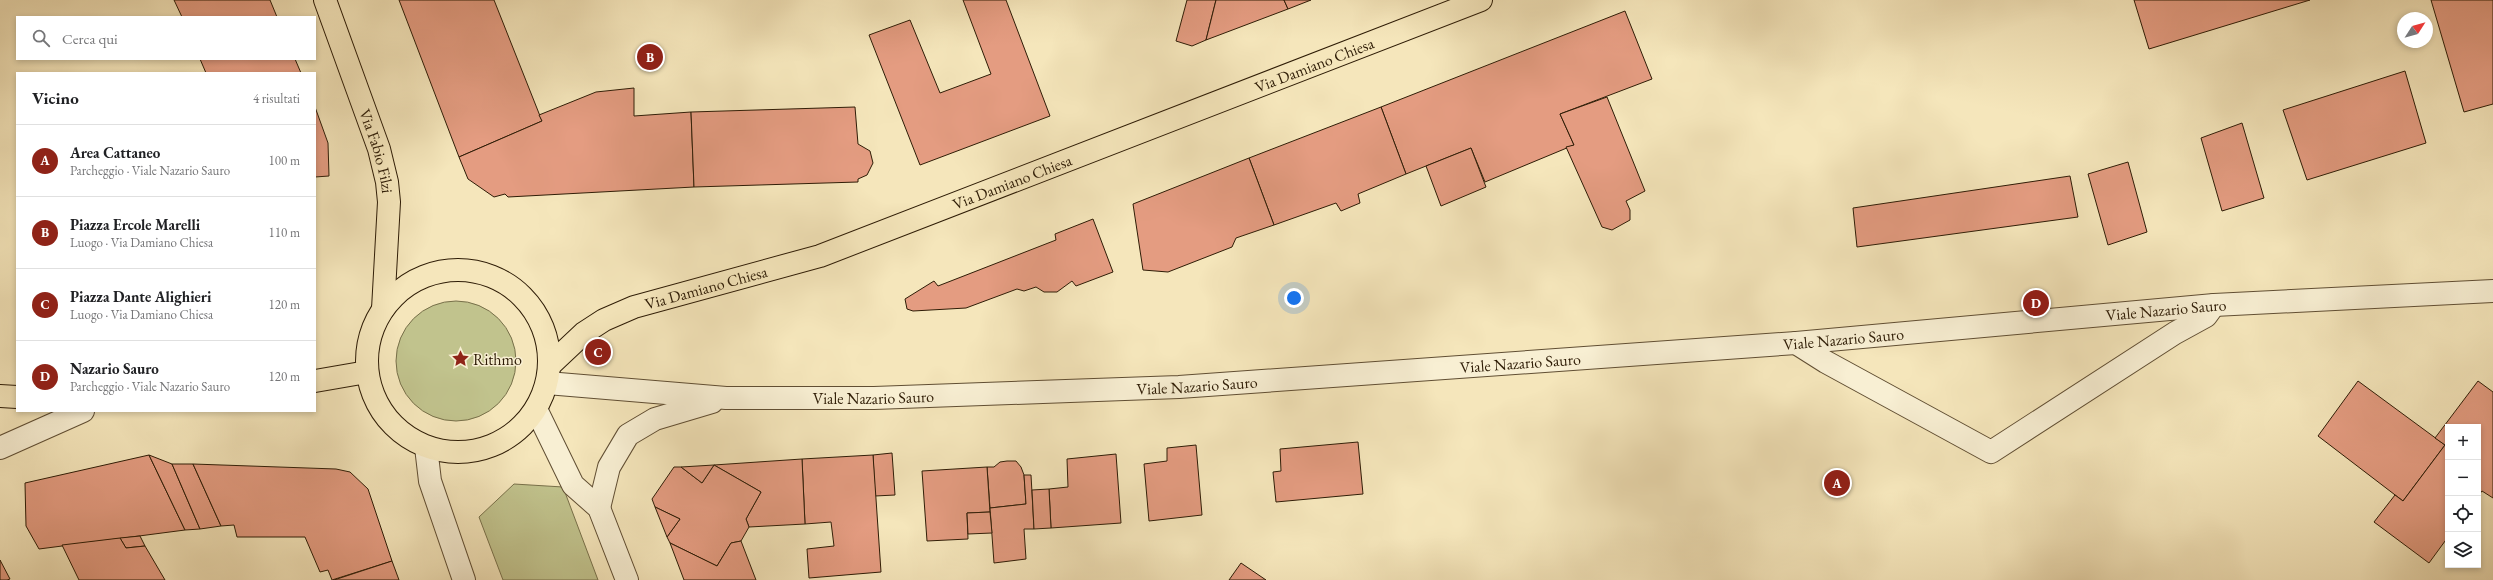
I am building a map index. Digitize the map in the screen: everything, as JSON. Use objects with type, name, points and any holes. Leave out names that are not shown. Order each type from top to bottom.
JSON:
[{"type":"main road","name":"Via Fabio Filzi","points":[[325,0],[379,149],[387,182],[389,202],[383,309]]},
{"type":"main road","name":"Via Damiano Chiesa","points":[[548,374],[584,333],[604,320],[634,307],[820,256],[1481,0]]},
{"type":"main road","points":[[464,270],[487,274],[508,284],[526,300],[540,319],[548,341],[548,374],[536,409],[523,426],[512,434],[488,448],[468,452],[447,452],[426,447],[401,433],[382,412],[370,386],[367,372],[369,340],[383,309],[398,292],[418,279],[433,274],[464,270]]},
{"type":"main road","points":[[316,381],[367,372]]},
{"type":"main road","points":[[0,396],[16,397]]},
{"type":"street","name":"Viale Nazario Sauro","points":[[548,374],[726,398],[874,398],[1179,387],[1796,343],[2214,305],[2493,291]]},
{"type":"street","points":[[1796,343],[1826,362],[1991,452],[2175,333],[2206,316],[2214,305]]},
{"type":"street","points":[[599,508],[609,467],[628,435],[655,419],[726,398]]},
{"type":"street","points":[[536,409],[573,485],[599,508],[627,580]]},
{"type":"street","points":[[0,448],[81,412]]},
{"type":"street","points":[[426,447],[430,481],[464,580]]},
{"type":"green space","points":[[456,301],[468,302],[479,306],[489,311],[498,319],[506,328],[511,338],[515,349],[515,373],[511,384],[506,394],[498,403],[489,411],[479,416],[468,420],[456,421],[444,420],[433,416],[423,411],[414,403],[406,394],[401,384],[397,373],[396,361],[397,349],[401,338],[406,328],[414,319],[423,311],[433,306],[444,302]]},
{"type":"green space","points":[[514,484],[563,487],[598,580],[503,580],[479,517]]},
{"type":"building","points":[[174,0],[270,0],[277,16],[182,16]]},
{"type":"building","points":[[399,0],[494,0],[542,121],[459,157]]},
{"type":"building","points":[[963,0],[1006,0],[1050,116],[920,165],[869,35],[910,20],[940,93],[991,74]]},
{"type":"building","points":[[1187,0],[1216,0],[1206,40],[1192,46],[1176,41]]},
{"type":"building","points":[[1216,0],[1284,0],[1288,9],[1206,40]]},
{"type":"building","points":[[1284,0],[1311,0],[1288,9]]},
{"type":"building","points":[[2134,0],[2310,0],[2149,49]]},
{"type":"building","points":[[2431,0],[2493,0],[2493,104],[2464,112]]},
{"type":"building","points":[[1625,11],[1652,79],[1560,114],[1574,145],[1485,182],[1471,148],[1406,174],[1381,107]]},
{"type":"building","points":[[200,60],[295,60],[301,72],[206,72]]},
{"type":"building","points":[[2405,71],[2426,143],[2307,180],[2283,110]]},
{"type":"building","points":[[634,88],[634,116],[691,112],[694,187],[508,197],[505,194],[494,197],[468,179],[459,157],[542,121],[539,115],[596,92]]},
{"type":"building","points":[[1607,97],[1645,191],[1626,201],[1630,210],[1630,220],[1612,230],[1602,227],[1566,147],[1574,145],[1560,114]]},
{"type":"building","points":[[855,107],[858,144],[870,151],[873,163],[867,175],[858,179],[858,182],[694,187],[691,112]]},
{"type":"building","points":[[1381,107],[1406,174],[1358,194],[1360,203],[1341,211],[1336,203],[1274,225],[1249,158]]},
{"type":"building","points":[[316,110],[328,143],[329,176],[316,177]]},
{"type":"building","points":[[2242,123],[2264,198],[2222,211],[2201,138]]},
{"type":"building","points":[[1471,148],[1486,187],[1441,206],[1426,166]]},
{"type":"building","points":[[1249,158],[1274,225],[1236,238],[1232,247],[1168,272],[1143,270],[1133,204]]},
{"type":"building","points":[[2128,162],[2147,232],[2108,245],[2088,174]]},
{"type":"building","points":[[2070,176],[2078,217],[1857,247],[1853,208]]},
{"type":"building","points":[[1093,219],[1113,272],[1076,286],[1072,281],[1057,292],[1044,292],[1036,287],[1024,291],[1017,289],[966,308],[913,311],[907,309],[905,299],[934,281],[938,286],[1056,240],[1055,234]]},
{"type":"building","points":[[2358,381],[2445,445],[2403,501],[2318,436]]},
{"type":"building","points":[[2478,381],[2493,392],[2493,498],[2482,491],[2481,492],[2481,424],[2446,424]]},
{"type":"building","points":[[2445,425],[2445,445],[2435,438]]},
{"type":"building","points":[[1358,442],[1363,494],[1276,502],[1273,472],[1281,471],[1280,449]]},
{"type":"building","points":[[1196,445],[1202,515],[1149,521],[1144,464],[1167,461],[1167,448]]},
{"type":"building","points":[[2445,445],[2445,541],[2429,563],[2374,522],[2395,495],[2403,501]]},
{"type":"building","points":[[892,453],[895,495],[875,496],[873,455]]},
{"type":"building","points":[[1116,454],[1121,523],[1051,528],[1049,489],[1068,487],[1067,459]]},
{"type":"building","points":[[149,455],[185,530],[39,549],[26,526],[25,483]]},
{"type":"building","points":[[149,455],[172,464],[200,529],[185,530]]},
{"type":"building","points":[[873,455],[881,572],[809,578],[807,549],[834,546],[831,522],[805,524],[802,459]]},
{"type":"building","points":[[802,459],[805,524],[749,527],[746,519],[761,492],[714,465]]},
{"type":"building","points":[[1016,461],[1021,467],[1024,475],[1026,504],[990,508],[987,467],[994,467],[1000,462]]},
{"type":"building","points":[[172,464],[193,464],[221,526],[200,529]]},
{"type":"building","points":[[193,464],[336,469],[350,472],[368,489],[392,561],[332,580],[328,570],[320,572],[305,537],[237,537],[234,525],[221,526]]},
{"type":"building","points":[[714,465],[761,492],[746,519],[749,527],[741,541],[731,543],[717,566],[670,543],[667,537],[680,519],[655,507],[652,499],[674,467],[681,467],[702,483]]},
{"type":"building","points":[[714,465],[702,483],[681,467]]},
{"type":"building","points":[[987,467],[990,512],[967,513],[968,539],[927,541],[922,471]]},
{"type":"building","points":[[1024,475],[1031,475],[1034,529],[1024,529],[1026,559],[994,563],[990,508],[1026,504]]},
{"type":"building","points":[[1049,489],[1051,528],[1034,529],[1032,490]]},
{"type":"building","points":[[655,507],[680,519],[667,537]]},
{"type":"building","points":[[990,512],[992,533],[968,534],[967,513]]},
{"type":"building","points":[[140,536],[145,546],[126,548],[120,538]]},
{"type":"building","points":[[120,538],[126,548],[145,546],[165,580],[79,580],[62,545]]},
{"type":"building","points":[[741,541],[756,580],[684,580],[670,543],[717,566],[731,543]]},
{"type":"building","points":[[0,560],[10,579],[0,580]]},
{"type":"building","points":[[392,561],[399,580],[334,580]]},
{"type":"building","points":[[1241,563],[1266,580],[1229,580]]},
{"type":"place","name":"Piazza Ercole Marelli","points":[[650,57]]},
{"type":"place","name":"Nazario Sauro","points":[[2036,303]]},
{"type":"place","name":"Piazza Dante Alighieri","points":[[598,352]]},
{"type":"place","name":"Rithmo","points":[[460,359]]},
{"type":"place","name":"Area Cattaneo","points":[[1837,483]]}]
